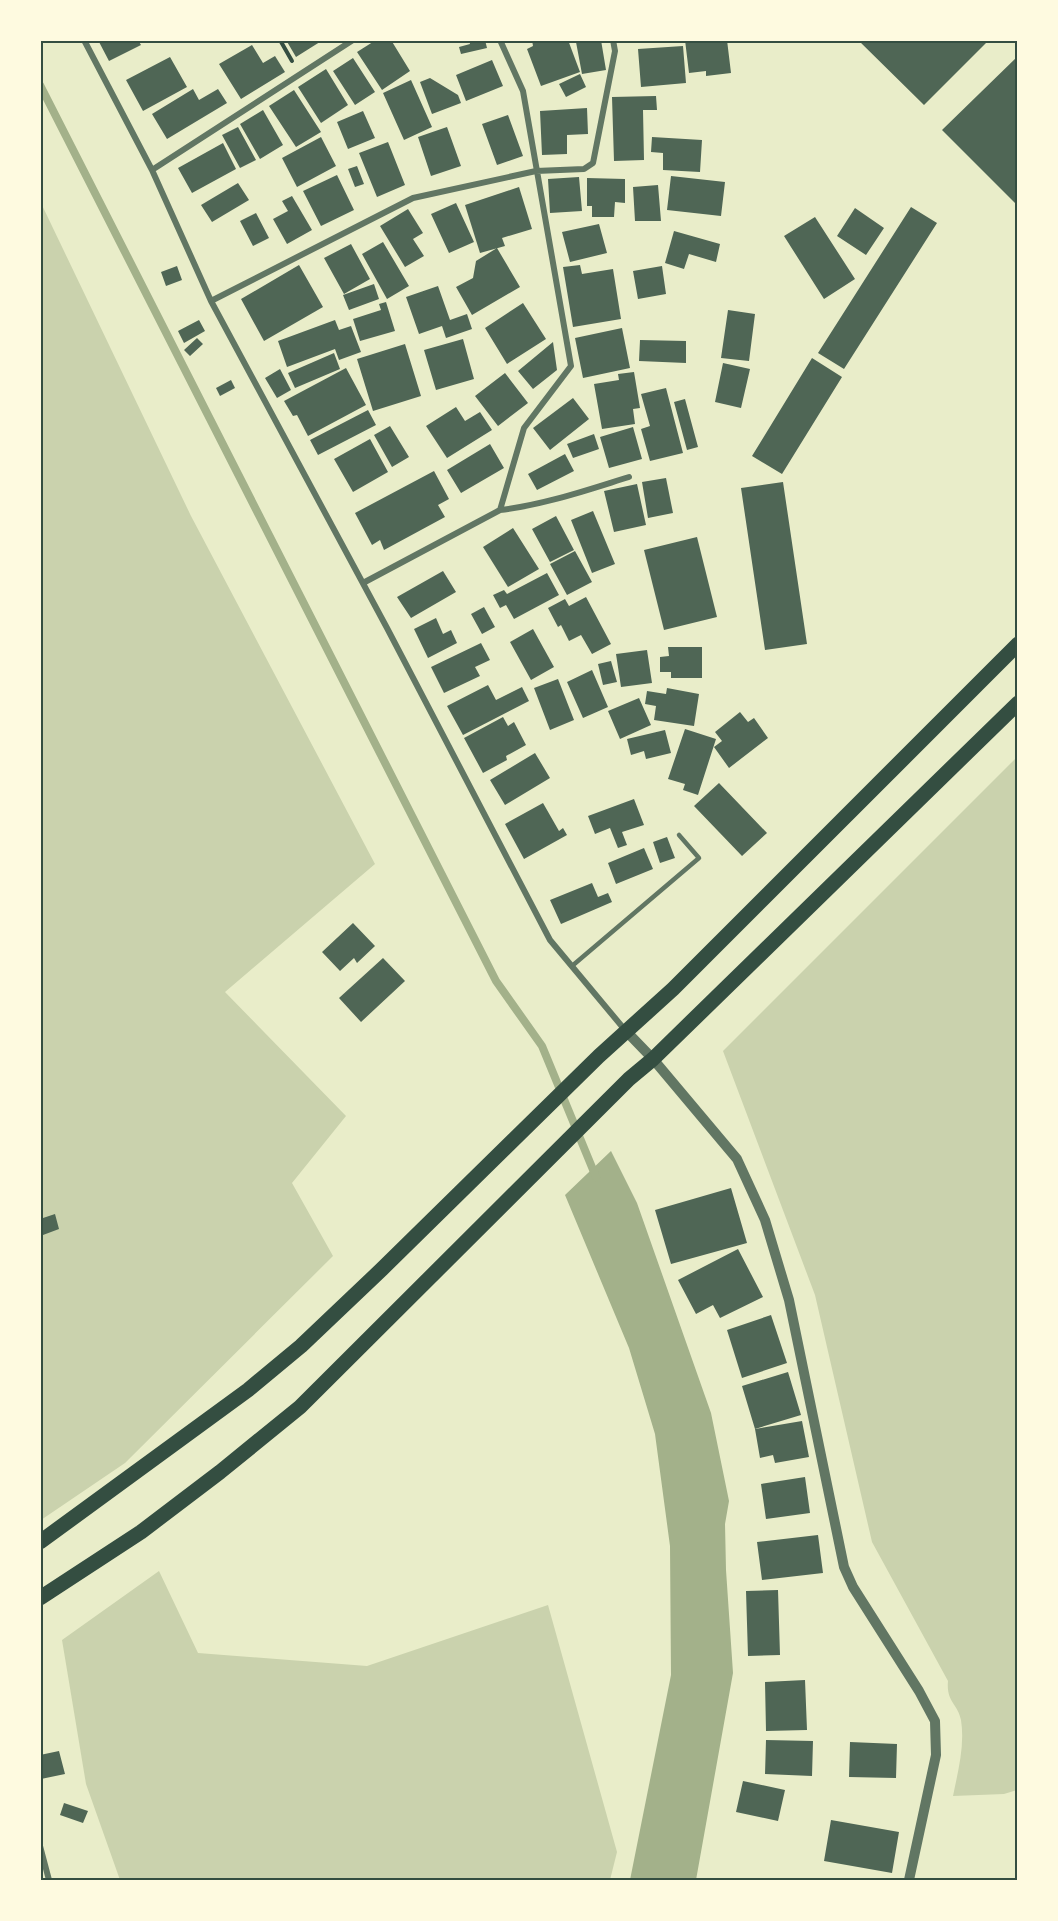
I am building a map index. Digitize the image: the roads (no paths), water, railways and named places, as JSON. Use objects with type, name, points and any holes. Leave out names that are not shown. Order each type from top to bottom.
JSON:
[{"type":"main road","points":[[40,1542],[97,1503],[265,1376],[301,1346],[599,1056],[673,989],[1017,644]]},
{"type":"main road","points":[[40,1598],[141,1532],[300,1407],[629,1079],[653,1059],[1017,703]]},
{"type":"street","points":[[84,40],[152,170],[211,301],[363,583],[550,940],[737,1159],[765,1220],[789,1300],[844,1567],[853,1587],[919,1691],[935,1721],[936,1755],[909,1881]]},
{"type":"street","points":[[152,170],[353,40]]},
{"type":"street","points":[[500,40],[523,91],[571,366],[524,428],[500,510]]},
{"type":"street","points":[[211,301],[412,198],[536,171],[584,169],[593,163],[615,51],[613,40]]},
{"type":"street","points":[[363,583],[500,510],[540,503],[629,477]]},
{"type":"street","points":[[40,1846],[49,1881]]},
{"type":"lane","points":[[572,966],[699,858],[679,835]]},
{"type":"waterway","points":[[40,85],[496,981],[542,1046],[596,1177]]}]
